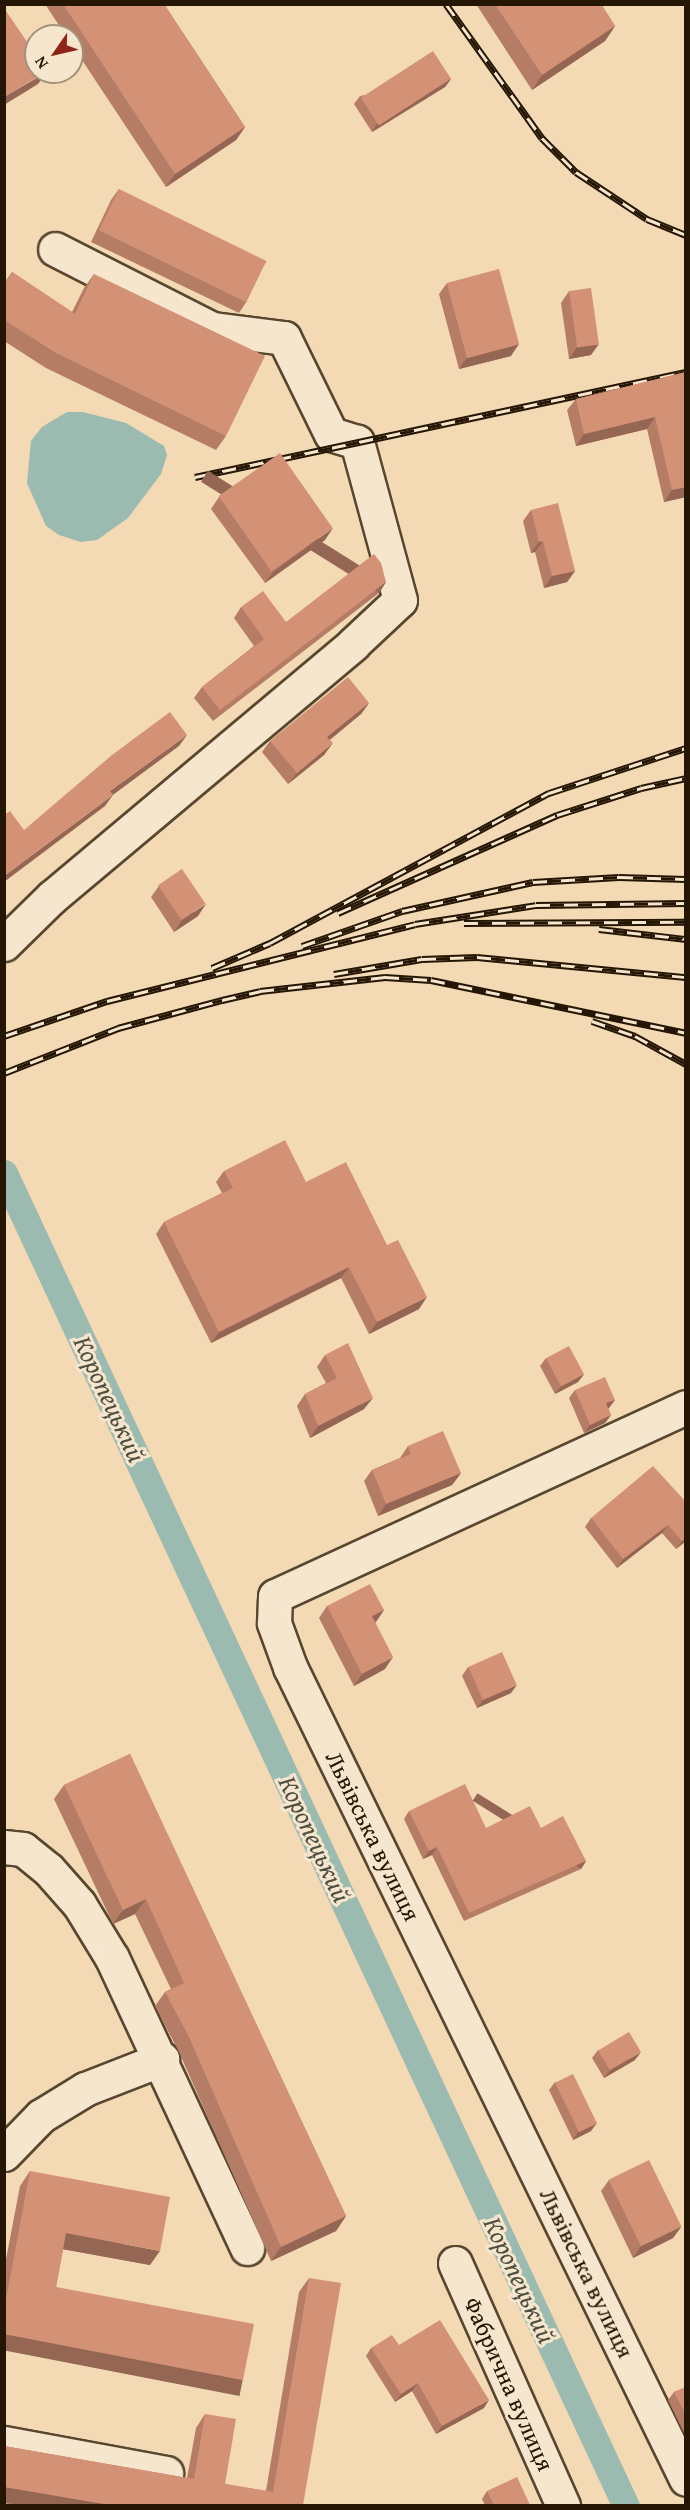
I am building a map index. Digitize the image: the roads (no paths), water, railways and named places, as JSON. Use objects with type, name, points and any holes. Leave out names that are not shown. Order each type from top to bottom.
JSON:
[{"type":"street","points":[[4,944],[52,897],[344,652],[400,600],[357,442],[331,435],[284,338],[212,329],[55,249]]},
{"type":"street","name":"Львівська вулиця","points":[[686,1407],[274,1596],[274,1623],[290,1666],[686,2479]]},
{"type":"street","points":[[4,1847],[23,1849],[48,1869],[79,1904],[112,1958],[162,2059],[247,2248]]},
{"type":"street","points":[[4,2154],[41,2116],[76,2094],[162,2059]]},
{"type":"street","name":"Фабрична вулиця","points":[[455,2263],[564,2505]]},
{"type":"street","points":[[4,2443],[166,2473]]},
{"type":"water","points":[[67,412],[83,412],[126,423],[164,446],[167,455],[161,474],[128,518],[97,540],[81,542],[59,535],[46,526],[27,483],[31,441],[42,427]]},
{"type":"waterway","name":"Коропецький","points":[[4,1173],[626,2506]]},
{"type":"railway","points":[[446,4],[542,138],[576,172],[647,219],[686,235]]},
{"type":"railway","points":[[195,477],[686,372]]},
{"type":"railway","points":[[212,968],[270,943],[549,793],[686,748]]},
{"type":"railway","points":[[338,913],[557,815],[641,788],[686,778]]},
{"type":"railway","points":[[302,946],[402,911],[533,882],[619,877],[686,879]]},
{"type":"railway","points":[[4,1036],[107,1001],[415,924],[536,905],[686,903]]},
{"type":"railway","points":[[464,923],[686,922]]},
{"type":"railway","points":[[599,929],[686,939]]},
{"type":"railway","points":[[334,974],[422,959],[477,957],[686,977]]},
{"type":"railway","points":[[4,1073],[118,1028],[222,1000],[260,991],[385,977],[431,980],[686,1033]]},
{"type":"railway","points":[[592,1021],[635,1036],[686,1064]]}]
